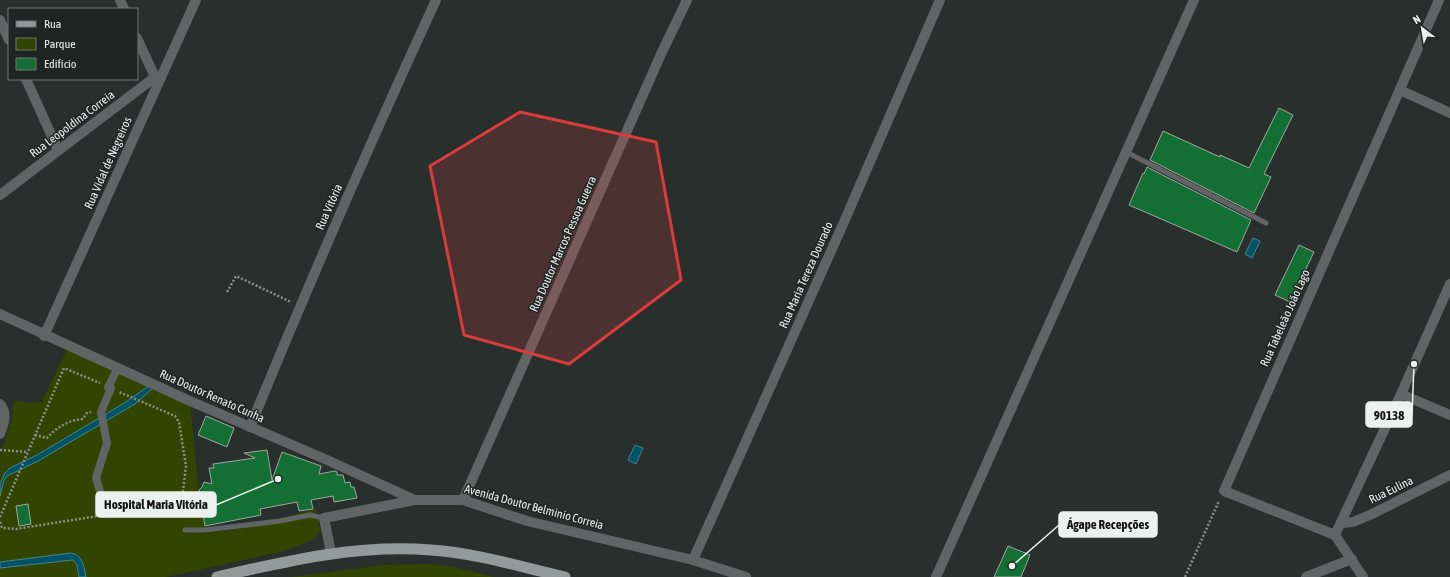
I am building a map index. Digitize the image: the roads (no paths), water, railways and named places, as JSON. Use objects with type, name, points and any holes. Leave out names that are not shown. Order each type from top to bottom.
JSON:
[{"type":"main road","points":[[217,577],[331,553],[386,549],[431,550],[473,556],[565,577]]},
{"type":"street","name":"Rua Vidal de Negreiros","points":[[44,336],[158,78],[196,0]]},
{"type":"street","name":"Rua Vitória","points":[[250,427],[299,306],[393,93],[436,0]]},
{"type":"street","name":"Rua Doutor Marcos Pessoa Guerra","points":[[463,500],[662,52],[687,0]]},
{"type":"street","name":"Rua Maria Tereza Dourado","points":[[693,560],[844,222],[940,0]]},
{"type":"street","points":[[936,577],[1194,0]]},
{"type":"street","name":"Rua Tabeleão João Lago","points":[[1335,535],[1224,491],[1439,0]]},
{"type":"street","points":[[0,20],[8,38]]},
{"type":"street","points":[[138,40],[158,78]]},
{"type":"street","name":"Rua Leopoldina Correia","points":[[0,195],[58,150],[158,78]]},
{"type":"street","points":[[26,80],[58,150]]},
{"type":"street","points":[[1400,90],[1450,113]]},
{"type":"street","points":[[1363,577],[1335,535],[1342,523],[1450,284]]},
{"type":"street","name":"Rua Doutor Renato Cunha","points":[[0,314],[44,336],[415,500]]},
{"type":"street","points":[[106,514],[96,478],[107,443],[104,425],[97,411],[110,388],[118,368]]},
{"type":"street","points":[[1401,394],[1450,415]]},
{"type":"street","points":[[0,404],[5,413],[0,434]]},
{"type":"street","name":"Rua Eulina","points":[[1342,523],[1353,522],[1372,514],[1450,475]]},
{"type":"street","name":"Avenida Doutor Belminio Correia","points":[[324,518],[415,500],[463,500],[527,521],[693,560],[746,577]]},
{"type":"street","points":[[324,518],[331,553]]},
{"type":"street","points":[[1306,577],[1352,559]]},
{"type":"lane","points":[[1126,152],[1266,223]]},
{"type":"lane","points":[[185,530],[212,529],[280,521],[310,515],[324,518]]},
{"type":"water","points":[[1253,238],[1260,241],[1252,258],[1245,254]]},
{"type":"water","points":[[150,385],[154,387],[135,404],[38,461],[7,476],[4,480],[0,496],[0,484],[5,473],[10,468],[37,455],[126,402]]},
{"type":"water","points":[[635,445],[643,448],[636,464],[628,460]]},
{"type":"water","points":[[71,553],[78,556],[80,559],[84,566],[86,577],[79,577],[77,565],[73,560],[0,568],[0,562]]},
{"type":"place","name":"90138","points":[[1414,364]]},
{"type":"place","name":"Hospital Maria Vitória","points":[[278,479]]},
{"type":"place","name":"Ágape Recepções","points":[[1012,566]]}]
